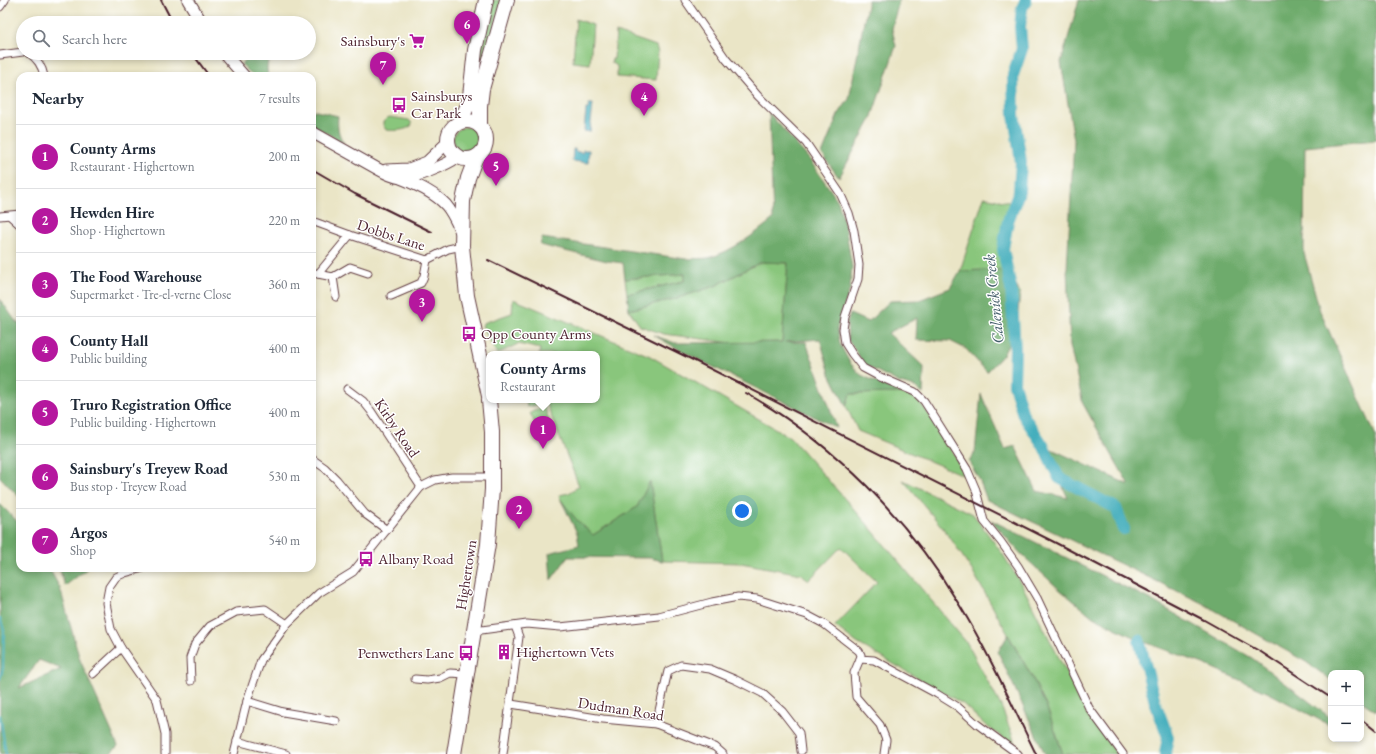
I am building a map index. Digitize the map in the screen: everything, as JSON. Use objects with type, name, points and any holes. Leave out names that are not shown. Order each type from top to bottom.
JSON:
[{"type":"highway","points":[[460,122],[468,105],[470,96],[475,50],[486,0]]},
{"type":"highway","points":[[480,126],[482,89],[506,0]]},
{"type":"highway","points":[[472,121],[480,126],[485,133],[486,141],[483,151],[471,159],[458,157],[451,150],[448,142],[449,133],[452,128],[460,122],[472,121]]},
{"type":"highway","points":[[458,157],[460,172],[457,201],[462,232]]},
{"type":"highway","points":[[476,157],[463,201],[462,246],[467,296],[486,382]]},
{"type":"highway","name":"Highertown","points":[[454,754],[488,544],[492,489],[492,432],[489,403]]},
{"type":"street","points":[[0,7],[5,0]]},
{"type":"street","points":[[188,0],[198,16]]},
{"type":"street","points":[[685,0],[726,59],[758,96],[806,143],[840,193],[849,213],[854,231],[859,265],[858,279],[845,317],[843,329],[845,343],[863,368],[915,392],[924,401],[967,469],[976,490],[984,521],[1018,566],[1037,598],[1089,708],[1123,754]]},
{"type":"street","points":[[0,55],[16,53]]},
{"type":"street","points":[[37,60],[43,72]]},
{"type":"street","points":[[230,60],[241,72]]},
{"type":"street","points":[[316,134],[378,169],[425,190],[440,200],[452,214],[462,232]]},
{"type":"street","points":[[378,169],[401,170],[416,166],[432,158],[448,142]]},
{"type":"street","points":[[401,178],[419,175],[458,157]]},
{"type":"street","points":[[0,216],[16,215]]},
{"type":"street","points":[[10,216],[16,221]]},
{"type":"street","name":"Dobbs Lane","points":[[316,222],[350,235],[427,260],[448,249],[462,246]]},
{"type":"street","points":[[316,272],[350,235]]},
{"type":"street","points":[[392,296],[421,283],[427,260]]},
{"type":"street","points":[[316,273],[333,277],[350,267],[368,273]]},
{"type":"street","points":[[333,277],[336,297]]},
{"type":"street","name":"Kirby Road","points":[[347,389],[363,401],[371,411],[421,487]]},
{"type":"street","points":[[316,462],[337,480],[365,514],[388,530]]},
{"type":"street","points":[[234,754],[247,701],[261,660],[287,624],[319,593],[353,572],[421,487],[435,480],[452,477],[492,477]]},
{"type":"street","points":[[129,572],[116,578],[109,587],[106,604],[107,610],[111,630],[121,648],[157,700],[165,734],[165,754]]},
{"type":"street","points":[[474,630],[527,624],[560,627],[659,616],[712,602],[738,597],[757,599],[807,615],[824,624],[859,651],[861,655],[854,673],[856,697],[880,725],[886,740],[884,754]]},
{"type":"street","points":[[191,681],[190,658],[195,644],[210,626],[236,612],[265,608],[287,624]]},
{"type":"street","points":[[503,754],[519,637],[515,626]]},
{"type":"street","points":[[93,674],[121,648]]},
{"type":"street","points":[[860,659],[874,660],[938,694],[958,707],[977,724],[1018,754]]},
{"type":"street","points":[[656,724],[668,671],[681,665],[710,669],[762,693],[782,711],[798,733],[801,751]]},
{"type":"street","points":[[415,679],[427,680],[440,678],[450,673],[466,674]]},
{"type":"street","points":[[247,701],[283,712],[336,722]]},
{"type":"street","name":"Dudman Road","points":[[511,704],[604,719],[656,724],[716,747],[723,754]]},
{"type":"street","points":[[237,741],[286,754]]},
{"type":"green space","points":[[490,0],[502,0],[479,82],[477,62]]},
{"type":"green space","points":[[868,0],[899,0],[892,29],[896,46],[871,119],[839,178],[822,154],[838,115],[849,99]]},
{"type":"green space","points":[[1079,0],[1376,0],[1376,140],[1305,147],[1304,253],[1320,311],[1376,436],[1376,711],[1364,703],[1364,670],[1328,670],[1328,678],[1306,662],[1202,603],[987,500],[979,479],[969,462],[975,452],[981,394],[1005,449],[1015,446],[1037,491],[1068,498],[1043,445],[1129,485],[1083,404],[1070,346],[1067,268],[1074,140],[1061,62]]},
{"type":"green space","points":[[576,19],[593,25],[590,64],[573,62]]},
{"type":"green space","points":[[616,32],[656,46],[658,52],[656,80],[617,77],[617,66],[611,62],[612,59],[614,59]]},
{"type":"green space","points":[[246,60],[269,60],[267,72],[249,72],[241,64]]},
{"type":"green space","points":[[316,111],[338,116],[338,130],[344,143],[316,127]]},
{"type":"green space","points":[[769,113],[809,159],[838,201],[846,230],[852,267],[850,289],[837,328],[840,344],[850,363],[861,375],[901,393],[850,394],[846,406],[830,374],[820,339],[785,342],[806,342],[837,428],[693,357],[653,335],[675,343],[782,342],[788,263],[761,262],[715,286],[678,298],[629,310],[627,294],[684,281],[685,274],[625,279],[623,263],[607,261],[540,245],[542,238],[686,259],[708,258],[734,247],[773,219]]},
{"type":"green space","points":[[390,117],[409,120],[412,125],[403,129],[386,130],[383,122]]},
{"type":"green space","points":[[466,127],[475,131],[479,140],[475,149],[466,153],[457,149],[453,140],[457,131]]},
{"type":"green space","points":[[984,197],[1018,204],[1008,240],[1009,269],[960,271]]},
{"type":"green space","points":[[761,262],[788,263],[782,342],[740,344],[664,334],[640,326],[629,310],[678,298],[715,286]]},
{"type":"green space","points":[[1009,269],[1020,294],[1016,329],[1003,355],[987,372],[966,349],[950,341],[916,340],[917,318],[888,333],[924,367],[923,394],[915,387],[900,383],[865,365],[848,340],[847,323],[850,314],[868,322],[890,301],[919,300],[950,288],[960,271]]},
{"type":"green space","points":[[685,274],[684,281],[627,294],[625,279]]},
{"type":"green space","points":[[0,299],[16,322],[16,494],[0,477]]},
{"type":"green space","points":[[513,299],[650,356],[790,437],[868,525],[967,643],[1001,706],[1015,746],[985,725],[963,704],[857,643],[835,626],[877,582],[841,547],[809,580],[801,574],[741,563],[662,561],[650,482],[637,507],[593,535],[573,517],[561,501],[559,495],[569,493],[579,486],[546,403],[600,403],[600,351],[540,351],[540,349],[518,344],[503,351],[495,351],[482,326],[483,323],[512,313]]},
{"type":"green space","points":[[901,393],[916,399],[926,410],[945,438],[965,476],[858,431],[846,406],[850,394]]},
{"type":"green space","points":[[526,403],[546,403],[527,407]]},
{"type":"green space","points":[[544,406],[555,436],[550,438],[540,434],[530,413]]},
{"type":"green space","points":[[903,480],[973,514],[1002,553],[1023,587],[1089,717],[1117,754],[1063,754],[1047,708],[1032,677],[973,572],[947,533]]},
{"type":"green space","points":[[650,481],[662,561],[650,558],[568,557],[551,580],[549,553],[579,545],[577,533],[561,500],[576,519],[593,535],[637,507]]},
{"type":"green space","points":[[0,504],[16,520],[16,572],[51,572],[60,588],[80,660],[118,746],[110,754],[0,754]],"holes":[[[39,660],[61,669],[19,688]]]},
{"type":"green space","points":[[991,520],[1151,600],[1252,658],[1328,716],[1328,724],[1269,693],[1206,665],[1139,640],[1093,617],[1059,589],[1021,554]]},
{"type":"green space","points":[[60,572],[83,572],[65,586]]},
{"type":"green space","points":[[1008,635],[1032,677],[1047,708],[1063,754],[1045,754],[998,652]]},
{"type":"water","points":[[589,104],[593,104],[590,132],[584,131],[586,109],[588,109]]},
{"type":"water","points":[[573,149],[582,153],[583,150],[589,150],[588,163],[572,161]]},
{"type":"waterway","name":"Calenick Creek","points":[[1026,0],[1022,8],[1020,27],[1022,49],[1013,75],[1014,115],[1021,162],[1019,192],[1008,221],[1003,249],[1011,288],[1015,349],[1014,384],[1023,415],[1043,445],[1059,478],[1116,508],[1124,529]]},
{"type":"waterway","points":[[0,618],[4,630],[3,668],[0,679]]},
{"type":"waterway","name":"Calenick Creek","points":[[1139,640],[1155,702],[1168,737],[1165,754]]},
{"type":"waterway","points":[[0,715],[6,754]]},
{"type":"railway","points":[[161,0],[169,16]]},
{"type":"railway","points":[[197,60],[206,72]]},
{"type":"railway","points":[[316,171],[355,194],[432,232]]},
{"type":"railway","points":[[488,260],[685,356],[1054,542],[1204,620],[1261,652],[1328,696]]},
{"type":"railway","points":[[746,393],[779,413],[839,460],[867,486],[917,543],[940,574],[971,624],[1000,679],[1036,754]]},
{"type":"railway","points":[[1364,721],[1376,731]]},
{"type":"place","name":"Sainsbury's","points":[[417,41]]},
{"type":"place","name":"Sainsbury's Treyew Road","points":[[467,44]]},
{"type":"place","name":"Argos","points":[[383,85]]},
{"type":"place","name":"Sainsburys Car Park","points":[[399,105]]},
{"type":"place","name":"County Hall","points":[[644,116]]},
{"type":"place","name":"Truro Registration Office","points":[[496,186]]},
{"type":"place","name":"The Food Warehouse","points":[[422,322]]},
{"type":"place","name":"Opp County Arms","points":[[469,334]]},
{"type":"place","name":"County Arms","points":[[543,449]]},
{"type":"place","name":"Hewden Hire","points":[[519,529]]},
{"type":"place","name":"Albany Road","points":[[366,559]]},
{"type":"place","name":"Highertown Vets","points":[[504,652]]},
{"type":"place","name":"Penwethers Lane","points":[[466,653]]}]
